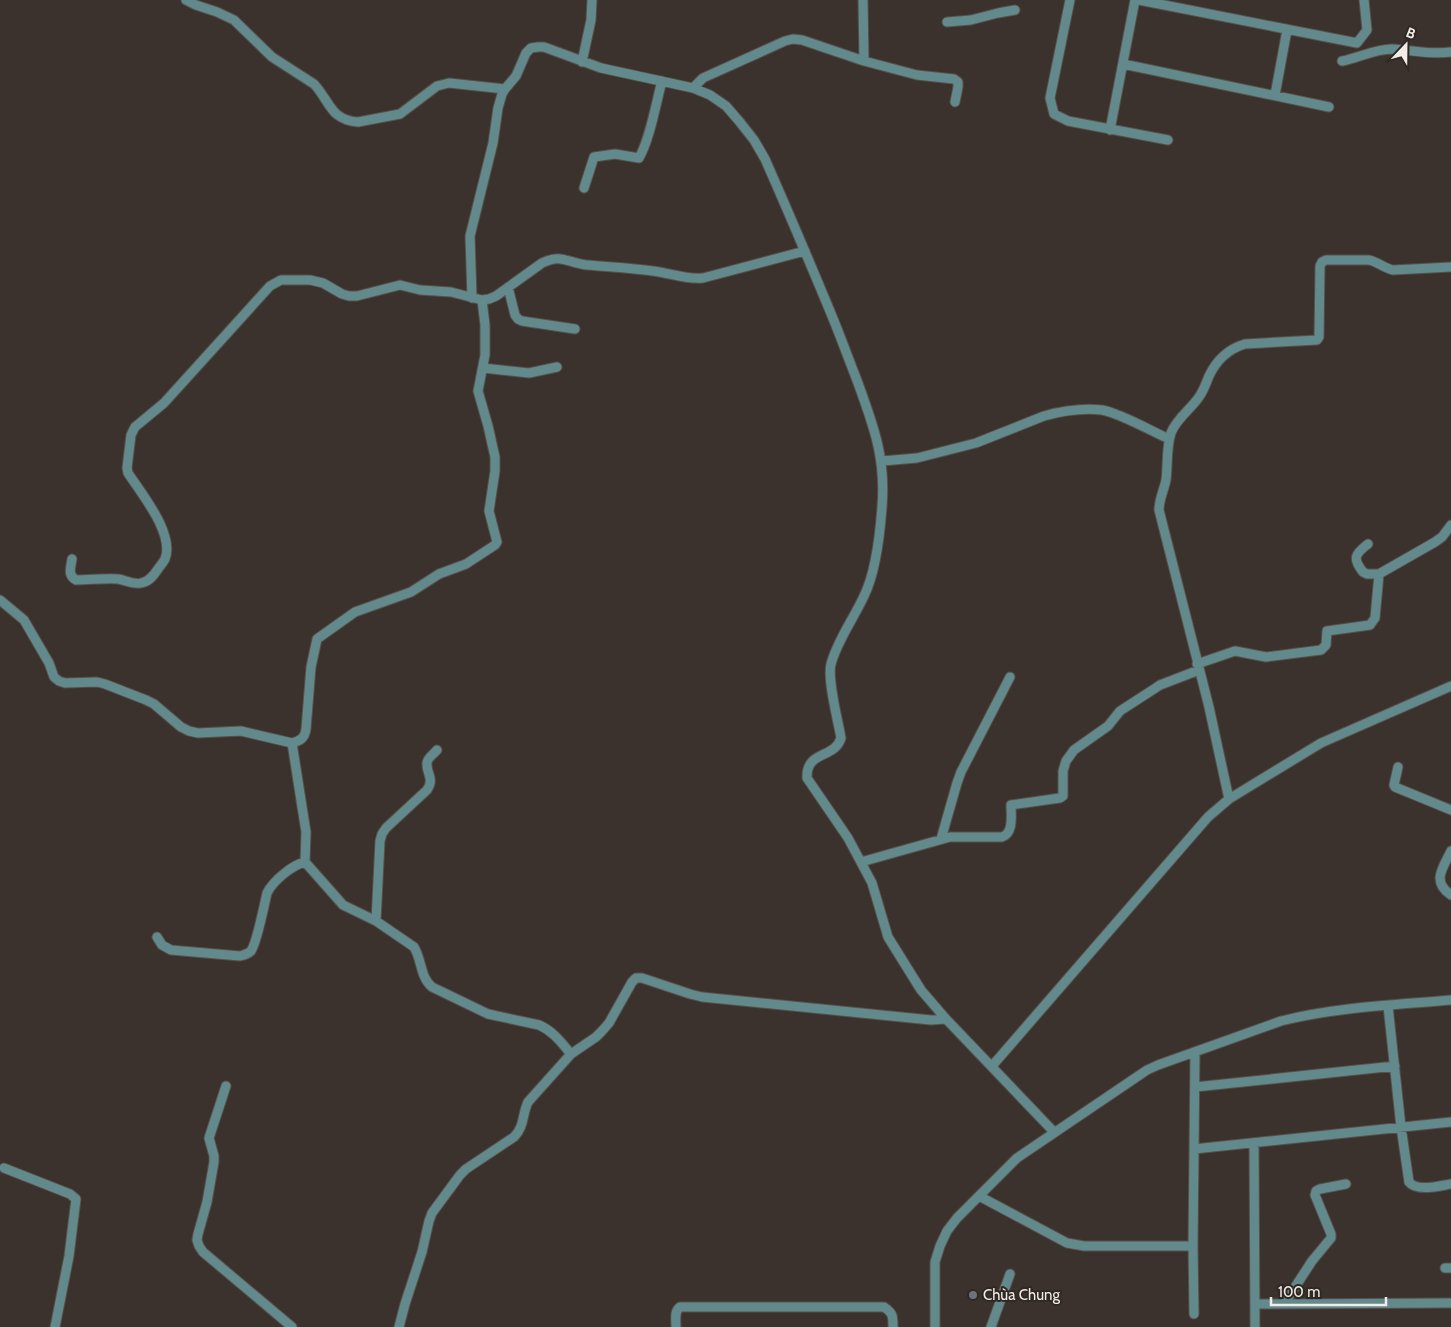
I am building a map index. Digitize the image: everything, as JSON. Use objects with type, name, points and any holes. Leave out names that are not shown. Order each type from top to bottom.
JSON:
[{"type":"street","points":[[186,0],[236,21],[272,57],[314,84],[334,113],[352,122],[400,114],[442,84],[505,89]]},
{"type":"street","points":[[582,62],[591,20],[592,0]]},
{"type":"street","points":[[863,0],[864,61]]},
{"type":"street","points":[[1070,0],[1050,98],[1054,114],[1068,121],[1168,140]]},
{"type":"street","points":[[1110,130],[1137,0],[1357,44],[1367,30],[1364,0]]},
{"type":"street","points":[[947,22],[972,20],[1015,10]]},
{"type":"street","points":[[1275,95],[1287,30]]},
{"type":"street","points":[[693,88],[702,78],[793,39],[802,40],[864,61],[917,75],[954,79],[958,82],[955,102]]},
{"type":"street","points":[[472,298],[471,228],[493,143],[498,108],[505,89],[516,76],[526,53],[531,48],[544,47],[601,68],[693,88],[710,95],[726,106],[754,140],[766,159],[840,336],[873,423],[882,462],[882,508],[874,566],[865,595],[835,652],[831,664],[830,675],[841,738],[836,748],[814,759],[806,770],[807,778],[842,827],[861,862],[872,883],[888,936],[921,990],[1054,1132]]},
{"type":"street","points":[[1342,61],[1384,49],[1429,53],[1451,52]]},
{"type":"street","points":[[1123,64],[1329,107]]},
{"type":"street","points":[[584,188],[594,157],[614,154],[640,158],[648,137],[662,81]]},
{"type":"street","points":[[72,559],[70,574],[76,580],[120,579],[135,584],[147,581],[153,576],[165,559],[164,533],[156,514],[128,473],[131,435],[135,427],[164,404],[275,282],[281,280],[316,281],[349,296],[357,296],[400,285],[420,290],[452,292],[482,300],[496,296],[550,259],[557,258],[584,265],[650,270],[695,279],[805,251]]},
{"type":"street","points":[[1229,799],[1210,707],[1158,510],[1166,480],[1169,440],[1172,431],[1199,398],[1209,375],[1226,352],[1246,344],[1317,340],[1319,338],[1320,266],[1322,262],[1326,260],[1369,260],[1393,270],[1451,267]]},
{"type":"street","points":[[508,287],[515,315],[518,319],[574,329]]},
{"type":"street","points":[[0,600],[24,620],[49,663],[54,677],[59,681],[65,683],[97,682],[105,684],[154,704],[181,727],[189,731],[198,733],[242,731],[292,743],[299,741],[305,734],[310,667],[317,639],[355,612],[411,592],[440,574],[466,564],[497,542],[489,511],[495,471],[495,457],[478,391],[485,355],[485,325],[482,300]]},
{"type":"street","points":[[483,368],[529,373],[557,367]]},
{"type":"street","points":[[882,462],[917,458],[976,444],[1044,416],[1089,409],[1104,410],[1117,414],[1169,440]]},
{"type":"street","points":[[1368,544],[1357,554],[1356,558],[1363,572],[1366,574],[1379,574],[1435,542],[1442,537],[1451,525]]},
{"type":"street","points":[[861,862],[941,839],[959,836],[1006,836],[1010,826],[1011,804],[1060,798],[1063,796],[1063,772],[1066,761],[1074,750],[1108,726],[1120,711],[1160,685],[1235,651],[1266,656],[1321,650],[1326,645],[1327,631],[1365,626],[1373,622],[1379,574]]},
{"type":"street","points":[[941,839],[961,772],[1010,677]]},
{"type":"street","points":[[992,1066],[1208,817],[1229,799],[1321,743],[1451,686]]},
{"type":"street","points":[[292,743],[306,832],[305,862],[343,905],[376,922],[414,947],[424,977],[432,987],[488,1014],[546,1028],[553,1033],[571,1054]]},
{"type":"street","points":[[376,922],[380,841],[382,834],[430,786],[431,781],[427,763],[437,750]]},
{"type":"street","points":[[1398,767],[1394,783],[1395,787],[1451,810]]},
{"type":"street","points":[[1451,851],[1440,875],[1441,886],[1451,895]]},
{"type":"street","points":[[157,937],[162,946],[171,950],[246,955],[251,951],[255,942],[270,886],[298,864],[305,862]]},
{"type":"street","points":[[399,1327],[422,1252],[429,1221],[436,1207],[466,1168],[519,1132],[528,1102],[571,1054],[596,1037],[609,1023],[636,978],[642,978],[702,997],[931,1020],[946,1018]]},
{"type":"street","points":[[935,1327],[935,1262],[947,1231],[957,1218],[1017,1158],[1147,1070],[1281,1021],[1301,1016],[1326,1011],[1451,1000]]},
{"type":"street","points":[[1388,1006],[1409,1182],[1417,1188],[1451,1184]]},
{"type":"street","points":[[1194,1314],[1195,1052]]},
{"type":"street","points":[[1194,1087],[1394,1066]]},
{"type":"street","points":[[226,1086],[209,1138],[214,1162],[207,1202],[198,1234],[199,1246],[203,1252],[292,1327]]},
{"type":"street","points":[[1194,1149],[1451,1122]]},
{"type":"street","points":[[1254,1143],[1255,1327]]},
{"type":"street","points":[[4,1168],[70,1194],[76,1199],[69,1256],[55,1327]]},
{"type":"street","points":[[1284,1304],[1312,1261],[1331,1238],[1316,1191],[1346,1184]]},
{"type":"street","points":[[979,1196],[1067,1242],[1084,1246],[1193,1246]]},
{"type":"street","points":[[991,1327],[1010,1274]]},
{"type":"street","points":[[1256,1304],[1451,1303]]},
{"type":"street","points":[[676,1327],[676,1312],[680,1307],[884,1307],[891,1311],[893,1315],[893,1327]]},
{"type":"place","name":"Chùa Chung","points":[[973,1295]]}]
